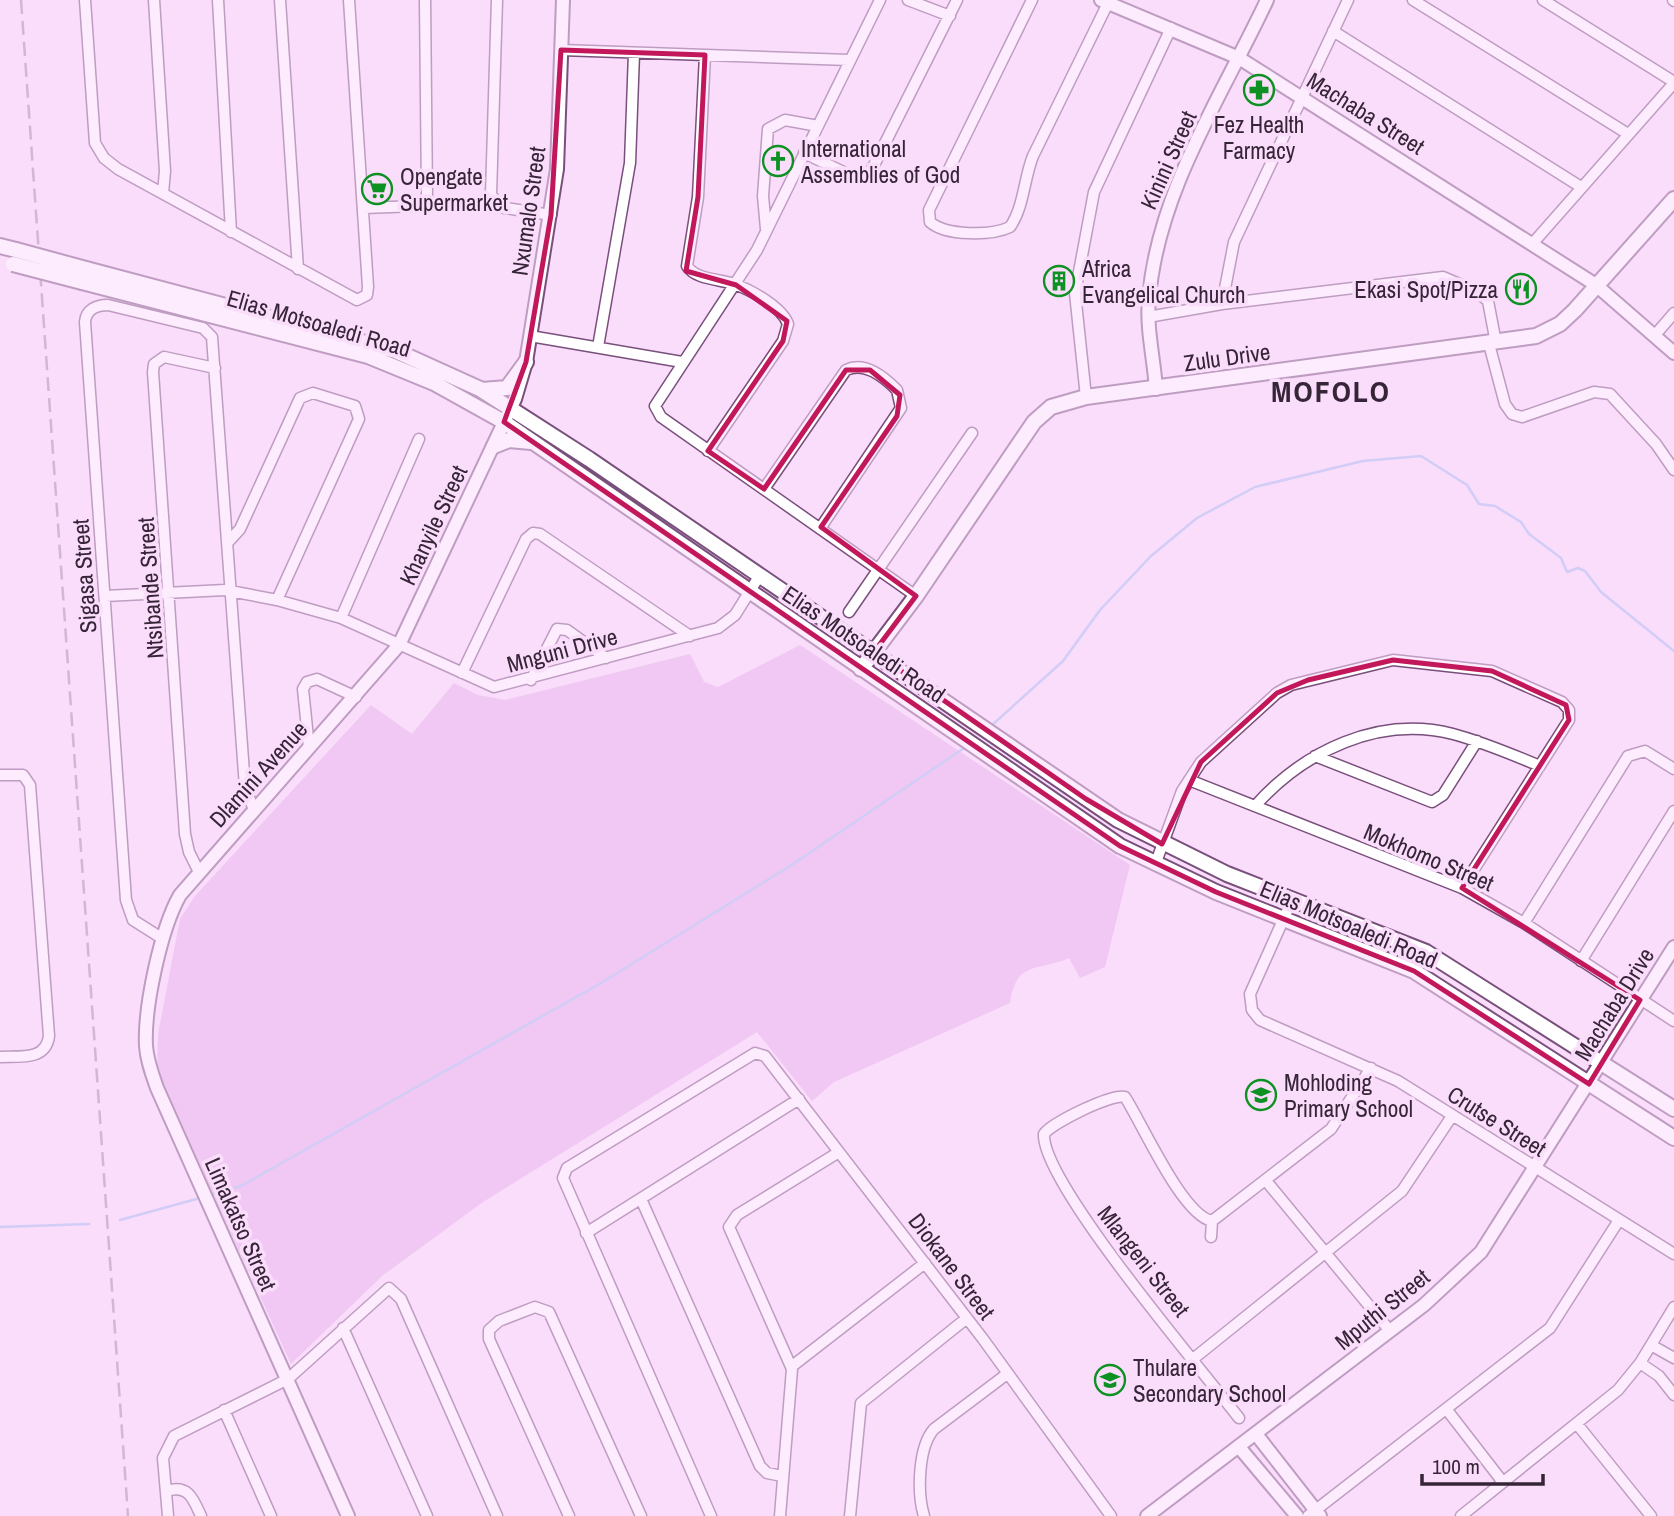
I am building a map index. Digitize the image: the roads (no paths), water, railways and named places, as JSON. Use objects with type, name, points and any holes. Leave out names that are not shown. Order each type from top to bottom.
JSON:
[{"type":"main road","name":"Zulu Drive","points":[[861,668],[916,596],[1034,422],[1051,407],[1086,397],[1536,336],[1552,329],[1575,310],[1674,199]]},
{"type":"main road","name":"Elias Motsoaledi Road","points":[[0,246],[10,258],[356,338],[441,369],[511,407],[1118,820],[1292,900],[1426,952],[1674,1109]]},
{"type":"main road","name":"Elias Motsoaledi Road","points":[[84,276],[368,356],[434,383],[504,422],[1101,834],[1155,865],[1414,971],[1674,1138]]},
{"type":"main road","points":[[480,390],[507,388],[526,362]]},
{"type":"main road","points":[[494,446],[509,440],[532,443]]},
{"type":"street","points":[[85,0],[95,143],[99,152],[110,164],[352,300],[363,298],[368,291],[349,0]]},
{"type":"street","points":[[153,0],[164,171],[163,193]]},
{"type":"street","points":[[218,0],[231,232]]},
{"type":"street","points":[[280,0],[298,270]]},
{"type":"street","points":[[363,208],[418,206],[427,199],[425,0]]},
{"type":"street","points":[[497,0],[491,194],[499,207],[551,215]]},
{"type":"street","name":"Nxumalo Street","points":[[504,422],[526,362],[551,215],[558,152],[563,0]]},
{"type":"street","points":[[880,0],[767,231],[736,285],[655,406],[661,417],[916,596]]},
{"type":"street","points":[[908,0],[950,16]]},
{"type":"street","points":[[804,153],[858,178],[869,175],[957,0]]},
{"type":"street","points":[[1032,0],[929,210],[930,222],[953,231],[1003,230],[1014,221],[1028,168],[1104,1]]},
{"type":"street","name":"Kinini Street","points":[[1156,389],[1148,317],[1156,250],[1172,193],[1267,0]]},
{"type":"street","points":[[1222,304],[1234,242],[1348,0]]},
{"type":"street","points":[[1413,0],[1628,134]]},
{"type":"street","points":[[1533,243],[1674,83],[1543,0]]},
{"type":"street","name":"Machaba Street","points":[[1104,1],[1239,58],[1596,285]]},
{"type":"street","points":[[1086,397],[1075,293],[1094,192],[1171,28]]},
{"type":"street","points":[[1333,31],[1581,187]]},
{"type":"street","points":[[561,50],[849,60]]},
{"type":"street","points":[[598,347],[630,163],[634,53]]},
{"type":"street","points":[[705,55],[698,197],[687,262],[692,272],[736,285],[784,315],[788,331],[708,451]]},
{"type":"street","points":[[767,231],[763,196],[768,129],[785,120],[818,126]]},
{"type":"street","points":[[1148,317],[1222,304],[1443,277],[1476,291],[1488,301],[1505,404],[1512,414],[1522,416],[1594,392],[1610,394],[1656,444],[1674,470]]},
{"type":"street","points":[[1596,285],[1674,354]]},
{"type":"street","name":"Sigasa Street","points":[[163,939],[141,929],[127,908],[86,318],[93,308],[108,305],[204,328],[213,340],[215,368]]},
{"type":"street","points":[[1655,335],[1674,313]]},
{"type":"street","points":[[530,336],[682,362]]},
{"type":"street","name":"Ntsibande Street","points":[[199,872],[189,852],[185,834],[153,368],[159,359],[170,357],[215,368]]},
{"type":"street","points":[[764,489],[846,370],[859,366],[870,370],[897,390],[901,408],[821,527]]},
{"type":"street","points":[[215,368],[245,787],[254,810]]},
{"type":"street","points":[[229,541],[240,529],[300,398],[310,393],[355,406],[359,419],[277,600]]},
{"type":"street","name":"Khanyile Street","points":[[399,645],[504,422]]},
{"type":"street","points":[[849,612],[972,433]]},
{"type":"street","points":[[341,618],[419,439]]},
{"type":"street","points":[[462,673],[526,539],[533,533],[540,534],[690,636]]},
{"type":"street","name":"Mnguni Drive","points":[[105,596],[232,590],[277,600],[341,618],[494,687],[531,680],[690,636],[727,623],[760,575]]},
{"type":"street","points":[[531,680],[557,629],[567,630],[606,658]]},
{"type":"street","name":"Dlamini Avenue","points":[[163,939],[172,908],[199,872],[356,697],[399,645]]},
{"type":"street","points":[[1155,865],[1189,780],[1210,752],[1277,693],[1308,680],[1376,662],[1405,660],[1492,671],[1562,702],[1569,710],[1569,720],[1462,888]]},
{"type":"street","points":[[309,748],[303,689],[307,682],[317,679],[356,697]]},
{"type":"street","points":[[1255,806],[1282,779],[1315,756],[1357,737],[1404,729],[1451,734],[1477,741],[1540,766]]},
{"type":"street","points":[[1315,756],[1432,802],[1443,795],[1477,741]]},
{"type":"street","points":[[1524,923],[1628,756],[1645,751],[1674,769]]},
{"type":"street","points":[[0,775],[21,775],[30,785],[49,1029],[47,1047],[39,1054],[0,1057]]},
{"type":"street","name":"Mokhomo Street","points":[[1189,780],[1462,888],[1524,923],[1674,1021]]},
{"type":"street","points":[[1581,961],[1674,811]]},
{"type":"street","name":"Crutse Street","points":[[1292,900],[1250,994],[1256,1016],[1398,1081],[1674,1254]]},
{"type":"street","name":"Limakatso Street","points":[[163,939],[147,1023],[148,1063],[348,1516]]},
{"type":"street","name":"Machaba Drive","points":[[1589,1084],[1674,947]]},
{"type":"street","name":"Diokane Street","points":[[586,1233],[563,1178],[567,1168],[751,1054],[765,1056],[967,1318],[1111,1516]]},
{"type":"street","points":[[1211,1237],[1212,1221],[1267,1182],[1335,1125],[1371,1068]]},
{"type":"street","name":"Mputhi Street","points":[[1147,1516],[1424,1305],[1480,1252],[1589,1084]]},
{"type":"street","name":"Mlangeni Street","points":[[1212,1221],[1198,1213],[1161,1163],[1125,1097],[1117,1096],[1057,1123],[1046,1131],[1044,1143],[1076,1207],[1239,1418]]},
{"type":"street","points":[[711,1516],[586,1233],[799,1099]]},
{"type":"street","points":[[1193,1359],[1402,1191],[1452,1116]]},
{"type":"street","points":[[780,1516],[791,1367],[729,1227],[737,1215],[839,1152]]},
{"type":"street","points":[[1267,1182],[1324,1255],[1390,1331]]},
{"type":"street","points":[[641,1199],[760,1466],[767,1473],[782,1476]]},
{"type":"street","points":[[1256,1434],[1315,1514],[1557,1320],[1619,1220]]},
{"type":"street","points":[[791,1367],[925,1263]]},
{"type":"street","points":[[168,1516],[163,1458],[169,1443],[180,1431],[288,1378],[387,1290],[392,1289],[401,1299],[497,1516]]},
{"type":"street","points":[[569,1516],[489,1339],[491,1327],[499,1321],[535,1307],[549,1312],[641,1516]]},
{"type":"street","points":[[1461,1516],[1619,1390],[1640,1363],[1674,1307]]},
{"type":"street","points":[[850,1516],[861,1402],[967,1318]]},
{"type":"street","points":[[343,1328],[427,1516]]},
{"type":"street","points":[[1651,1345],[1674,1358]]},
{"type":"street","points":[[1640,1363],[1659,1376],[1674,1395]]},
{"type":"street","points":[[924,1516],[921,1495],[927,1439],[934,1429],[1007,1374]]},
{"type":"street","points":[[224,1410],[271,1516]]},
{"type":"street","points":[[1447,1410],[1502,1481]]},
{"type":"street","points":[[1577,1424],[1651,1516]]},
{"type":"street","points":[[1239,1447],[1297,1516]]},
{"type":"street","points":[[166,1491],[180,1488],[188,1492],[201,1516]]},
{"type":"waterway","points":[[991,726],[1063,661],[1100,610],[1151,556],[1197,518],[1255,487],[1363,461],[1421,456],[1467,485],[1479,504],[1495,506],[1521,522],[1529,534],[1561,558],[1567,572],[1578,568],[1585,571],[1601,592],[1674,651]]},
{"type":"waterway","points":[[209,1195],[241,1186],[601,983],[790,866],[967,746]]},
{"type":"waterway","points":[[120,1220],[200,1198]]},
{"type":"waterway","points":[[0,1227],[89,1224]]},
{"type":"railway","points":[[21,0],[128,1516]]},
{"type":"place","name":"Fez Health Farmacy","points":[[1259,90]]},
{"type":"place","name":"International Assemblies of God","points":[[778,161]]},
{"type":"place","name":"Opengate Supermarket","points":[[377,189]]},
{"type":"place","name":"Africa Evangelical Church","points":[[1059,281]]},
{"type":"place","name":"Ekasi Spot/Pizza","points":[[1521,289]]},
{"type":"place","name":"Mohloding Primary School","points":[[1261,1095]]},
{"type":"place","name":"Thulare Secondary School","points":[[1110,1380]]},
{"type":"district","name":"MOFOLO","points":[[1331,391]]}]
